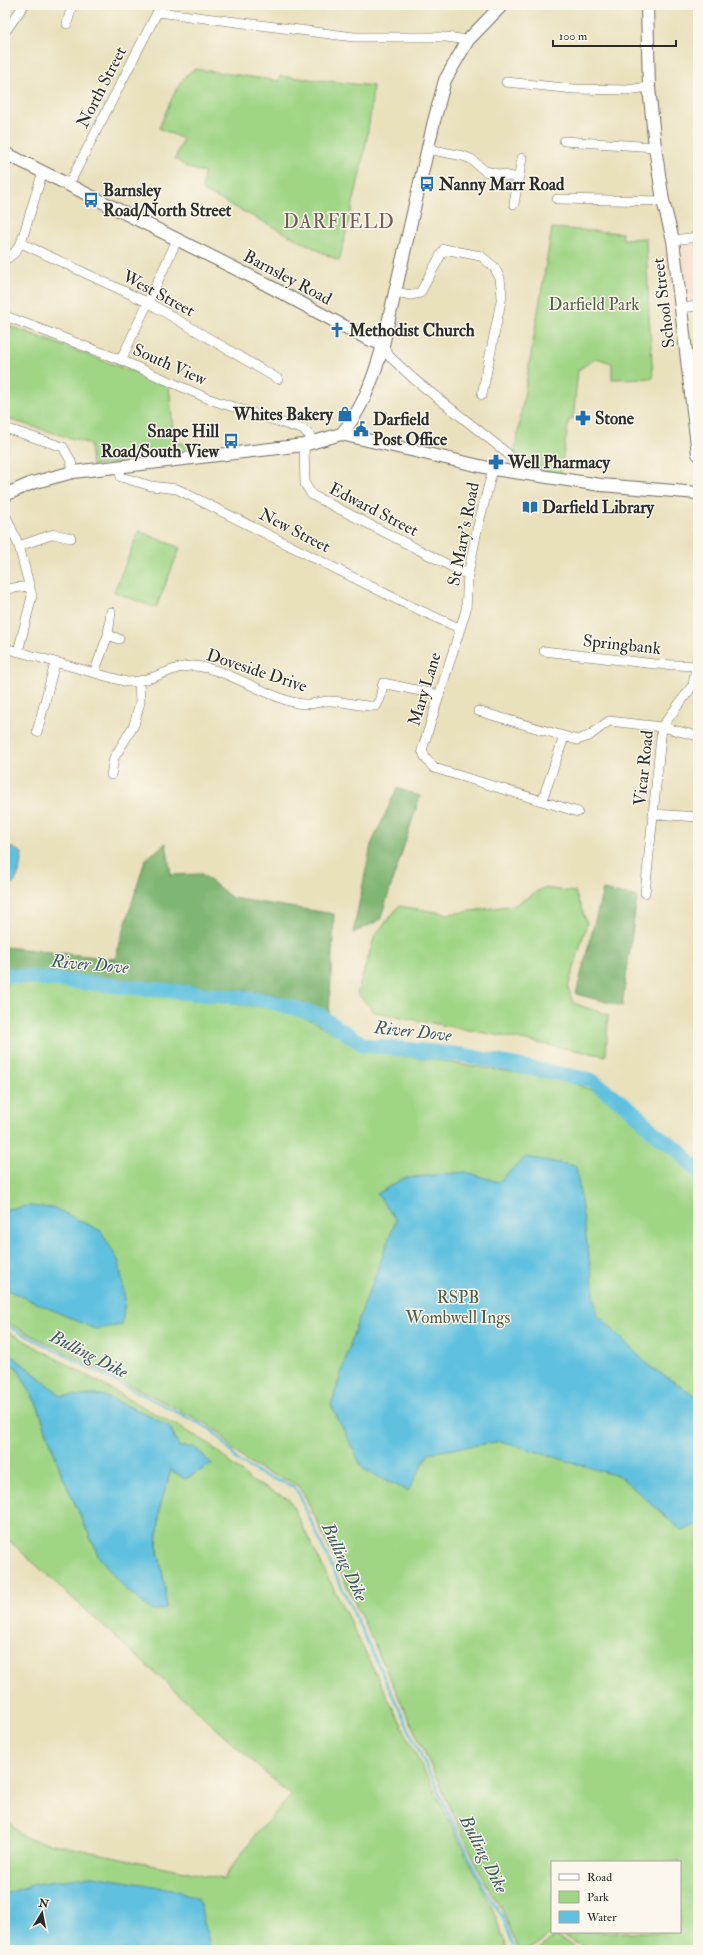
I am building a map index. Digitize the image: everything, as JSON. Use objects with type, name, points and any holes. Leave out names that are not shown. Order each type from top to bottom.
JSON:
[{"type":"street","points":[[5,32],[24,5]]},
{"type":"street","points":[[66,24],[72,5]]},
{"type":"street","points":[[341,434],[351,421],[374,374],[383,345],[434,121],[445,80],[468,40],[502,5]]},
{"type":"street","name":"School Street","points":[[647,5],[649,87],[655,147],[663,202],[673,240],[698,454]]},
{"type":"street","points":[[159,8],[354,37],[446,38],[468,40]]},
{"type":"street","name":"North Street","points":[[69,184],[159,8]]},
{"type":"street","points":[[506,82],[574,89],[627,90],[649,87]]},
{"type":"street","points":[[564,141],[655,147]]},
{"type":"street","points":[[428,149],[463,156],[471,160],[485,171],[518,178]]},
{"type":"street","name":"Barnsley Road","points":[[5,153],[69,184],[366,338],[383,345]]},
{"type":"street","points":[[514,204],[522,158]]},
{"type":"street","points":[[5,258],[8,258],[16,252],[21,243],[42,171]]},
{"type":"street","points":[[557,199],[663,202]]},
{"type":"street","points":[[673,240],[698,237]]},
{"type":"street","points":[[121,360],[149,303],[177,240]]},
{"type":"street","name":"West Street","points":[[21,243],[149,303],[278,379]]},
{"type":"street","points":[[395,292],[411,294],[420,293],[444,249],[481,256],[494,267],[500,278],[502,296],[482,395]]},
{"type":"street","points":[[681,308],[698,306]]},
{"type":"street","name":"South View","points":[[8,317],[121,360],[209,399],[304,430],[310,436],[309,444]]},
{"type":"street","points":[[383,345],[389,356],[415,380],[507,453],[525,473]]},
{"type":"street","points":[[5,428],[63,447],[71,461],[73,472]]},
{"type":"street","points":[[5,495],[32,483],[73,472],[309,444],[341,434],[493,469],[601,486],[698,493]]},
{"type":"street","name":"Edward Street","points":[[309,444],[305,484],[312,495],[468,575]]},
{"type":"street","name":"New Street","points":[[119,467],[121,477],[151,486],[177,489],[404,603],[459,628]]},
{"type":"street","name":"St Mary's Road","points":[[459,628],[466,610],[468,575],[477,530],[493,469]]},
{"type":"street","points":[[5,514],[19,546],[32,596],[18,652]]},
{"type":"street","points":[[19,546],[54,534],[71,538]]},
{"type":"street","points":[[5,589],[30,586]]},
{"type":"street","points":[[94,673],[108,635],[111,612]]},
{"type":"street","name":"Mary Lane","points":[[459,628],[422,750],[426,759],[434,768],[542,801]]},
{"type":"street","points":[[108,635],[119,639]]},
{"type":"street","name":"Doveside Drive","points":[[5,648],[55,664],[127,682],[139,682],[158,677],[181,666],[195,666],[210,669],[286,700],[307,704],[328,700],[376,706],[380,699],[383,683],[439,696]]},
{"type":"street","name":"Springbank","points":[[544,651],[655,664],[697,666]]},
{"type":"street","name":"Vicar Road","points":[[645,893],[662,726],[693,685],[698,656]]},
{"type":"street","points":[[37,732],[55,664]]},
{"type":"street","points":[[111,775],[114,758],[134,725],[140,702],[139,682]]},
{"type":"street","points":[[478,711],[577,740],[589,736],[609,721],[662,726],[698,736]]},
{"type":"street","points":[[564,737],[542,801],[578,812]]},
{"type":"street","points":[[654,814],[698,817]]},
{"type":"shaded area","points":[[691,244],[698,244],[698,303],[686,302],[679,252],[681,249]]},
{"type":"green space","points":[[195,69],[279,81],[280,76],[373,86],[364,152],[339,261],[202,190],[204,172],[190,169],[175,159],[183,139],[159,128],[178,87],[183,79]]},
{"type":"green space","name":"Darfield Park","points":[[552,228],[622,233],[623,239],[646,238],[653,378],[612,379],[612,363],[596,358],[578,370],[573,419],[569,419],[560,476],[536,468],[514,456]]},
{"type":"green space","points":[[5,324],[169,385],[174,441],[209,450],[158,459],[92,466],[90,444],[5,418]]},
{"type":"green space","points":[[139,531],[180,548],[156,608],[114,592]]},
{"type":"green space","points":[[397,788],[420,796],[380,920],[353,933],[371,845]]},
{"type":"green space","points":[[166,843],[171,875],[202,874],[232,898],[334,914],[329,1015],[270,993],[5,969],[5,947],[115,959],[145,860]]},
{"type":"green space","points":[[543,888],[575,892],[587,923],[568,988],[573,1003],[608,1015],[606,1056],[374,1012],[357,993],[375,935],[399,906],[449,914],[515,905]]},
{"type":"green space","points":[[603,890],[637,897],[622,1006],[576,994]]},
{"type":"green space","name":"RSPB Wombwell Ings","points":[[7,982],[32,983],[280,1009],[315,1022],[363,1051],[429,1059],[567,1081],[597,1092],[621,1108],[698,1176],[698,1950],[594,1950],[556,1933],[681,1933],[681,1861],[551,1861],[551,1933],[553,1933],[530,1950],[519,1950],[502,1910],[484,1880],[306,1498],[298,1486],[262,1471],[246,1461],[233,1450],[222,1435],[207,1424],[5,1322],[5,997]]},
{"type":"green space","points":[[5,1330],[208,1443],[251,1481],[289,1499],[492,1907],[508,1950],[211,1950],[198,1898],[35,1884],[5,1894],[5,1817],[24,1838],[223,1879],[255,1835],[291,1796],[5,1537],[5,1359],[18,1369],[38,1407],[62,1475],[99,1557],[166,1608],[165,1587],[157,1546],[160,1507],[171,1470],[185,1479],[212,1464],[194,1447],[179,1447],[170,1427],[151,1416],[102,1395],[62,1396],[5,1350]]},
{"type":"green space","points":[[555,1936],[583,1950],[538,1950]]},
{"type":"water","points":[[5,844],[22,853],[19,873],[14,883],[5,886]]},
{"type":"water","points":[[526,1157],[576,1166],[597,1314],[649,1366],[698,1397],[698,1524],[682,1531],[621,1477],[501,1441],[429,1453],[408,1491],[363,1469],[331,1405],[355,1329],[396,1220],[377,1194],[404,1178],[466,1172],[498,1182]]},
{"type":"water","points":[[28,1206],[54,1208],[101,1231],[119,1262],[125,1299],[122,1325],[95,1329],[5,1289],[5,1215],[7,1209]]},
{"type":"water","points":[[5,1350],[62,1396],[102,1395],[151,1416],[170,1427],[179,1447],[194,1447],[212,1464],[185,1479],[171,1470],[160,1507],[157,1546],[165,1587],[166,1608],[153,1611],[124,1588],[99,1557],[62,1475],[38,1407],[18,1369],[5,1359]]},
{"type":"water","points":[[93,1876],[172,1889],[198,1898],[211,1950],[5,1950],[5,1894],[35,1884]]},
{"type":"waterway","name":"River Dove","points":[[5,975],[265,1000],[319,1015],[364,1045],[463,1055],[591,1080],[633,1111],[654,1133],[677,1149],[698,1171]]},
{"type":"waterway","name":"Bulling Dike","points":[[5,1325],[210,1429],[222,1440],[238,1461],[262,1475],[293,1486],[299,1494],[483,1885],[503,1918],[515,1950]]},
{"type":"place","name":"Nanny Marr Road","points":[[427,184]]},
{"type":"place","name":"Barnsley Road/North Street","points":[[91,200]]},
{"type":"place","name":"Methodist Church","points":[[337,330]]},
{"type":"place","name":"Whites Bakery","points":[[345,414]]},
{"type":"place","name":"Stone","points":[[583,418]]},
{"type":"place","name":"Darfield Post Office","points":[[361,429]]},
{"type":"place","name":"Snape Hill Road/South View","points":[[231,441]]},
{"type":"place","name":"Well Pharmacy","points":[[496,462]]},
{"type":"place","name":"Darfield Library","points":[[530,507]]},
{"type":"district","name":"DARFIELD","points":[[339,221]]}]
